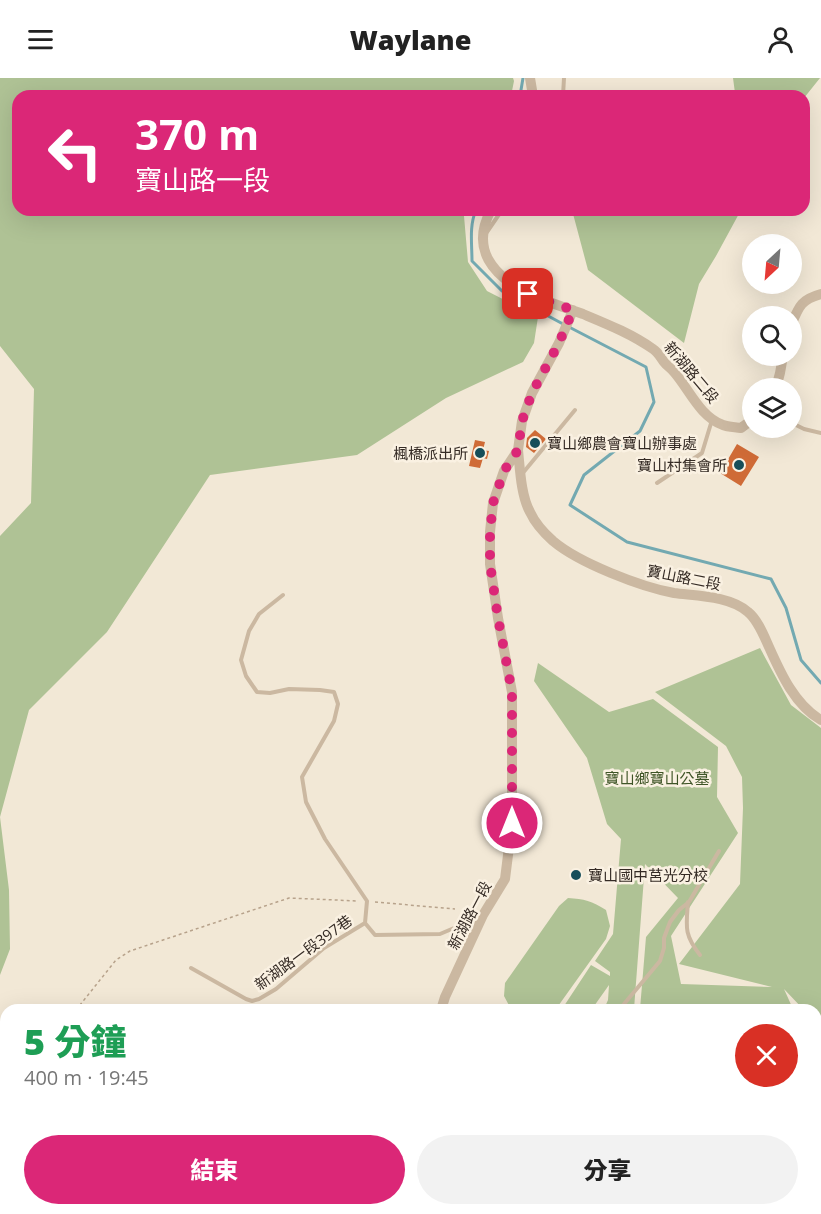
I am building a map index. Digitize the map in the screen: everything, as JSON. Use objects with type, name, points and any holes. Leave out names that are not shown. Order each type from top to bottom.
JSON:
[{"type":"street","points":[[482,239],[488,216]]},
{"type":"street","name":"新湖路二段","points":[[482,239],[489,261],[506,280],[528,294],[573,310],[635,337],[656,350],[712,419],[723,425],[742,427]]},
{"type":"street","points":[[799,306],[807,299],[821,294]]},
{"type":"street","name":"新湖路一段","points":[[443,1004],[483,915],[505,879],[512,823],[512,692],[490,564],[493,503],[504,471],[518,450],[522,421],[532,393],[559,343],[573,310]]},
{"type":"street","name":"寶山路二段","points":[[518,450],[529,511],[553,541],[607,571],[639,583],[668,592],[729,601],[750,613],[790,688],[802,705],[821,720]]},
{"type":"lane","points":[[482,239],[498,216]]},
{"type":"lane","points":[[521,476],[575,410]]},
{"type":"lane","points":[[657,483],[702,453],[712,419]]},
{"type":"lane","points":[[802,428],[821,433]]},
{"type":"lane","points":[[283,596],[259,614],[249,631],[241,660],[246,676],[257,692],[270,693],[289,689],[334,692],[338,704],[334,721],[302,777],[306,802],[325,839],[367,901]]},
{"type":"lane","points":[[624,1004],[660,961],[664,938],[670,922],[688,902],[719,851]]},
{"type":"lane","name":"新湖路一段397巷","points":[[367,901],[365,923],[375,935],[382,936],[440,934],[483,915]]},
{"type":"lane","points":[[688,902],[687,934],[691,944],[700,955]]},
{"type":"lane","name":"新湖路一段397巷","points":[[191,968],[252,1001],[276,989],[324,948],[365,923]]},
{"type":"path","points":[[81,1004],[116,960],[130,951],[289,898],[367,901],[455,909]]},
{"type":"green space","points":[[0,78],[513,78],[512,90],[12,90],[12,216],[464,216],[468,262],[487,291],[538,317],[534,343],[523,362],[446,398],[357,455],[210,475],[107,632],[29,710],[0,817],[0,536],[31,503],[34,389],[0,346]]},
{"type":"green space","points":[[733,78],[820,78],[810,90],[735,90]]},
{"type":"green space","points":[[574,216],[738,216],[699,284],[684,343],[588,270]]},
{"type":"green space","name":"寶山鄉寶山公墓","points":[[760,648],[791,705],[821,728],[821,1004],[798,1004],[784,989],[791,1004],[640,1004],[646,937],[678,898],[645,864],[634,1004],[606,1004],[609,985],[596,1004],[565,1004],[591,965],[610,976],[610,972],[595,961],[613,934],[621,839],[607,824],[587,758],[534,681],[538,663],[609,712],[653,699],[718,747],[717,797],[738,833],[671,936],[681,984],[772,987],[679,964],[740,884],[742,777],[726,746],[655,692]]},
{"type":"green space","points":[[0,817],[9,890],[10,949],[0,975]]},
{"type":"green space","points":[[568,898],[588,901],[606,910],[610,926],[606,939],[560,1004],[508,1004],[504,996],[505,983],[559,906]]},
{"type":"building","name":"寶山鄉農會寶山辦事處","points":[[535,430],[546,439],[534,453],[526,447],[527,438]]},
{"type":"building","name":"楓橋派出所","points":[[475,440],[485,442],[483,450],[489,451],[487,459],[483,458],[480,468],[469,466]]},
{"type":"building","name":"寶山村集會所","points":[[737,444],[759,457],[741,486],[720,473]]},
{"type":"waterway","points":[[521,90],[523,78]]},
{"type":"waterway","points":[[474,216],[472,261],[502,291],[563,324]]},
{"type":"waterway","points":[[569,327],[646,367],[654,402],[640,431],[584,475],[570,505],[627,542],[771,579],[786,608],[801,660],[821,683]]},
{"type":"place","name":"寶山鄉農會寶山辦事處","points":[[535,443]]},
{"type":"place","name":"楓橋派出所","points":[[480,453]]},
{"type":"place","name":"寶山村集會所","points":[[739,465]]},
{"type":"place","name":"寶山國中莒光分校","points":[[576,875]]},
{"type":"route","points":[[512,823],[512,692],[490,564],[493,503],[504,471],[518,450],[522,421],[532,393],[559,343],[573,310],[528,294]]}]
